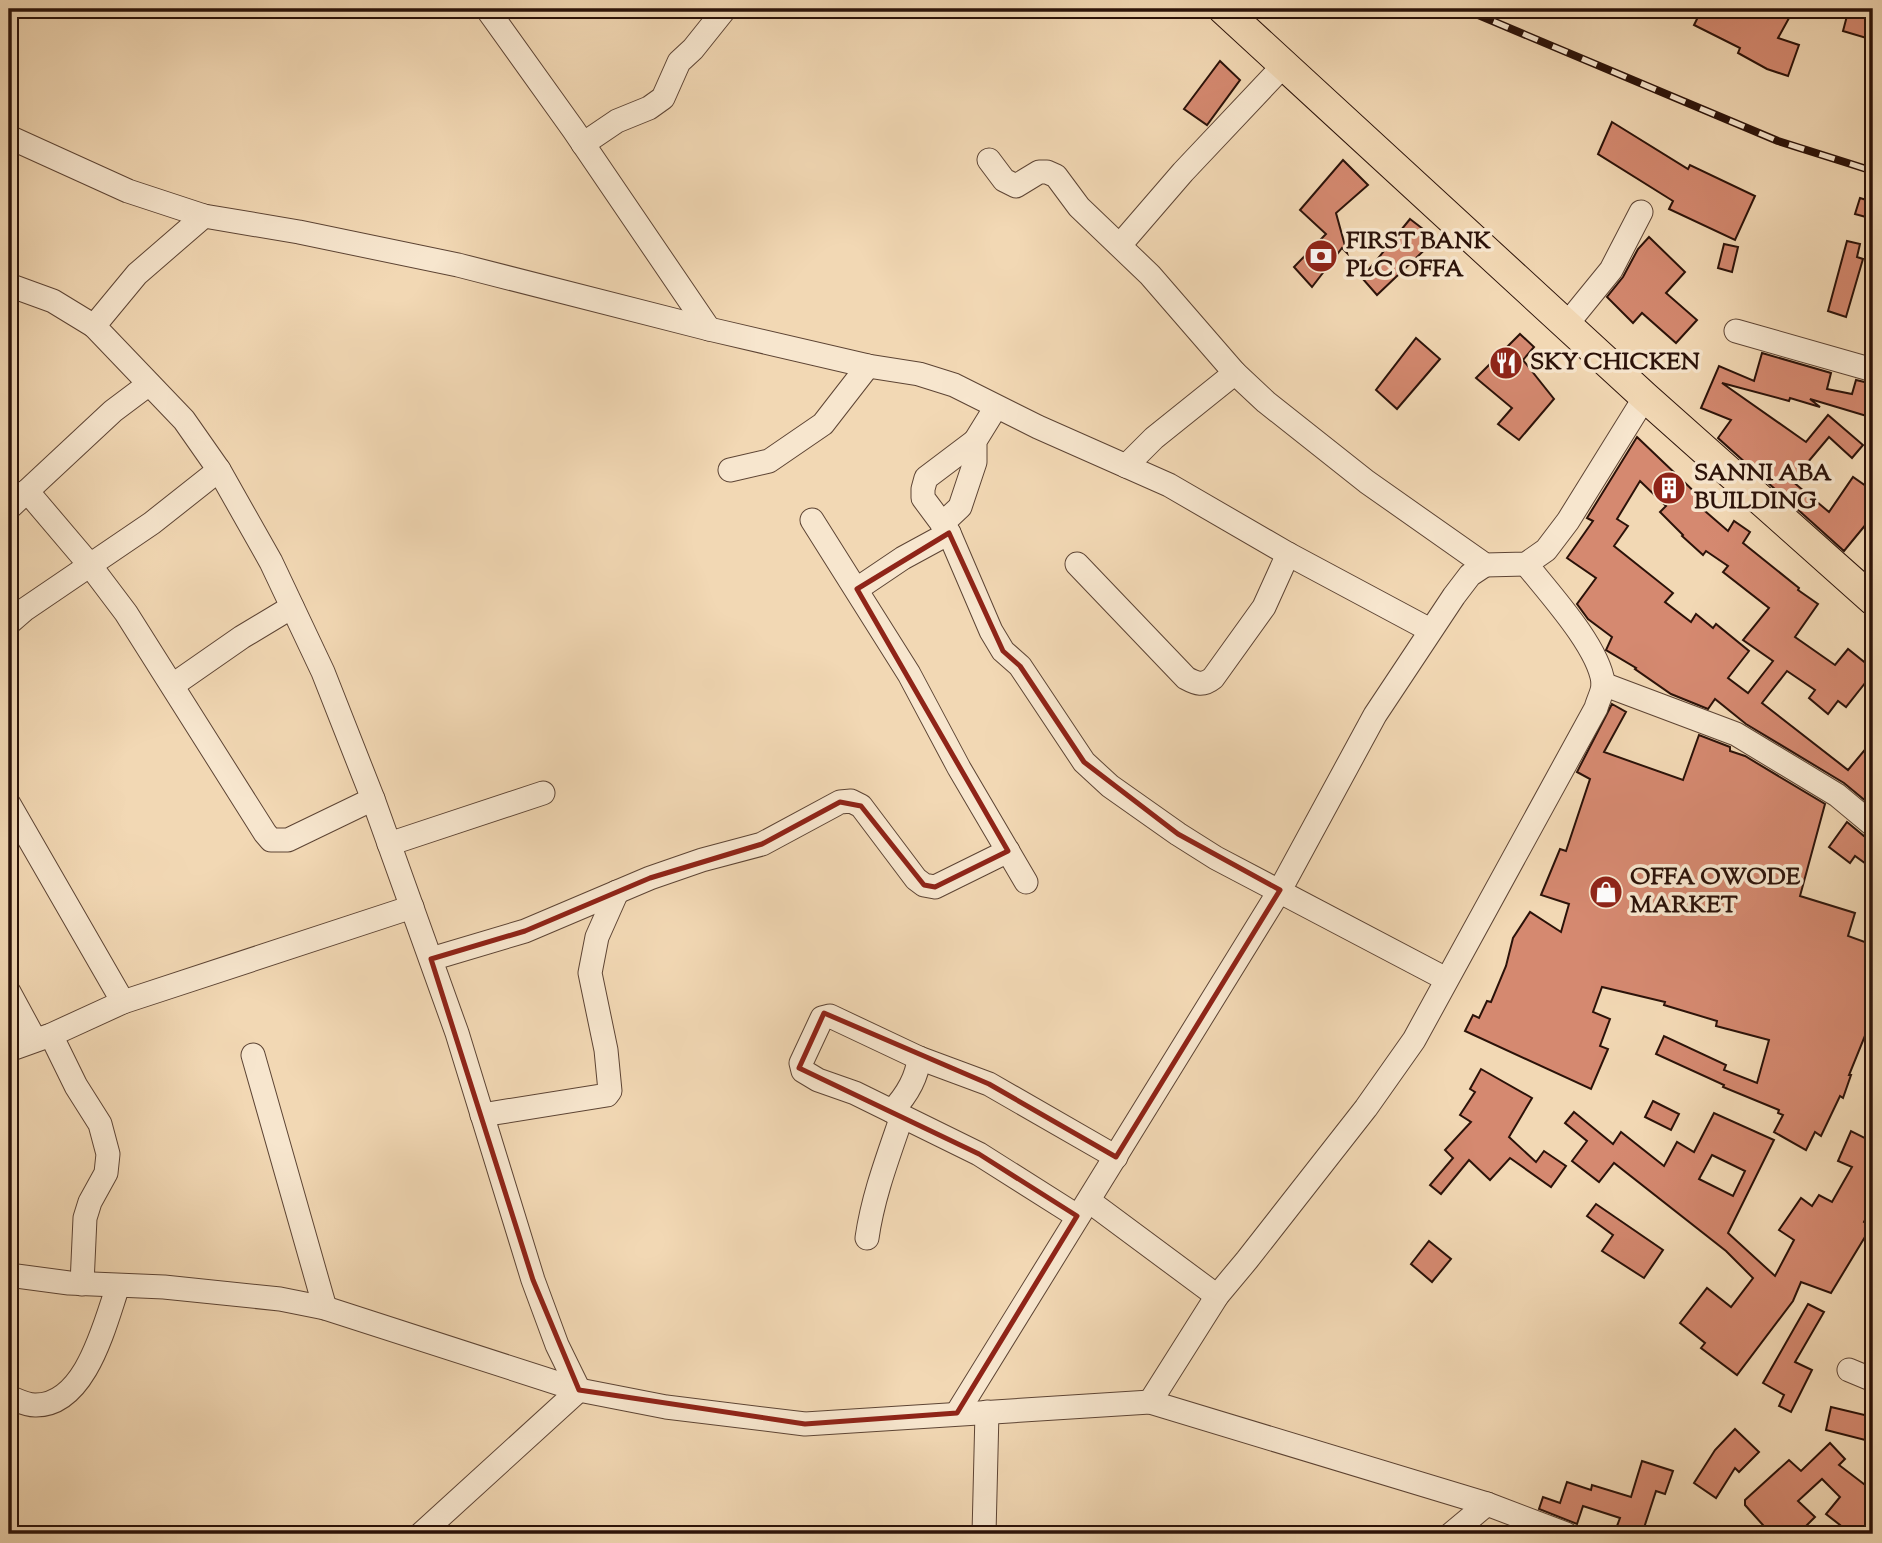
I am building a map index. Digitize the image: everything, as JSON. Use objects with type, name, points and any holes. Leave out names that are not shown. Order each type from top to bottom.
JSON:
[{"type":"main road","points":[[1223,9],[1645,397],[1873,600]]},
{"type":"street","points":[[487,9],[709,329]]},
{"type":"street","points":[[583,144],[617,121],[649,108],[663,98],[679,62],[725,9]]},
{"type":"street","points":[[1119,245],[1284,65]]},
{"type":"street","points":[[9,137],[128,191],[204,216],[299,232],[458,265],[709,329],[942,381],[1169,485],[1288,554],[1430,630]]},
{"type":"street","points":[[989,160],[1004,180],[1016,186],[1039,172],[1056,176],[1079,207],[1150,275],[1235,373],[1266,402],[1367,482],[1485,565]]},
{"type":"street","points":[[1567,324],[1611,270],[1641,212]]},
{"type":"street","points":[[94,326],[138,274],[204,216]]},
{"type":"street","points":[[9,285],[53,301],[94,326],[184,420],[219,470],[271,562],[324,672],[373,799],[431,959],[533,1280],[557,1345],[579,1390]]},
{"type":"street","points":[[1736,331],[1873,369]]},
{"type":"street","points":[[730,470],[769,461],[823,424],[868,366]]},
{"type":"street","points":[[1126,466],[1154,438],[1235,373]]},
{"type":"street","points":[[9,508],[114,411],[149,384]]},
{"type":"street","points":[[957,1413],[1280,890],[1375,715],[1430,630],[1470,575],[1485,565],[1525,564],[1546,550],[1568,521],[1645,397]]},
{"type":"street","points":[[996,407],[975,441],[926,478],[923,498],[946,529],[991,631],[1003,651],[1020,666],[1084,762],[1110,786],[1216,858],[1446,979]]},
{"type":"street","points":[[857,589],[946,529],[960,507],[975,462],[975,441]]},
{"type":"street","points":[[9,623],[89,564],[152,523],[219,470]]},
{"type":"street","points":[[27,491],[126,612],[271,840],[288,840],[373,799]]},
{"type":"street","points":[[812,520],[909,674],[959,768],[1026,882]]},
{"type":"street","points":[[1077,564],[1180,673],[1196,683],[1205,684],[1213,678],[1264,607],[1288,554]]},
{"type":"street","points":[[1150,1402],[1217,1296],[1366,1108],[1414,1040],[1596,708],[1603,684],[1595,656],[1554,598],[1525,564]]},
{"type":"street","points":[[173,685],[242,637],[292,607]]},
{"type":"street","points":[[1603,684],[1736,734],[1837,795],[1873,825]]},
{"type":"street","points":[[389,844],[544,793]]},
{"type":"street","points":[[431,959],[525,931],[702,860],[762,844],[840,802],[851,800],[861,806],[916,879],[924,885],[935,887],[1008,851]]},
{"type":"street","points":[[9,804],[123,1002]]},
{"type":"street","points":[[482,1115],[603,1097],[610,1091],[606,1050],[590,973],[597,937],[617,892]]},
{"type":"street","points":[[9,1050],[43,1038],[123,1002],[412,907]]},
{"type":"street","points":[[9,992],[100,1124],[108,1154],[106,1173],[90,1202],[85,1218],[82,1284]]},
{"type":"street","points":[[1116,1157],[989,1084],[919,1058],[830,1016],[822,1018],[801,1063],[803,1071],[818,1080],[855,1093],[1083,1209],[1217,1296]]},
{"type":"street","points":[[253,1055],[325,1308]]},
{"type":"street","points":[[867,1238],[871,1212],[897,1114],[918,1069],[919,1058]]},
{"type":"street","points":[[9,1275],[82,1284],[164,1287],[280,1299],[325,1308],[579,1390],[666,1407],[804,1424],[1150,1402],[1487,1504],[1566,1534]]},
{"type":"street","points":[[9,1397],[33,1405],[50,1403],[64,1395],[76,1383],[96,1353],[118,1286]]},
{"type":"street","points":[[1849,1370],[1873,1380]]},
{"type":"street","points":[[421,1534],[579,1390]]},
{"type":"street","points":[[984,1534],[987,1412]]},
{"type":"street","points":[[1451,1534],[1487,1504]]},
{"type":"highlighted area","points":[[949,533],[1003,651],[1020,666],[1084,762],[1178,834],[1280,890],[1116,1157],[989,1084],[824,1013],[799,1068],[979,1154],[1077,1216],[957,1413],[805,1424],[579,1390],[533,1280],[431,959],[525,931],[650,878],[762,844],[840,802],[861,806],[924,885],[935,887],[1008,851],[857,589]]},
{"type":"building","points":[[1702,9],[1794,9],[1778,38],[1799,45],[1788,76],[1767,69],[1738,53],[1740,48],[1694,25]]},
{"type":"building","points":[[1848,12],[1873,19],[1873,40],[1843,31]]},
{"type":"building","points":[[1220,61],[1240,80],[1207,125],[1184,109]]},
{"type":"building","points":[[1612,122],[1688,169],[1690,165],[1755,196],[1735,240],[1669,209],[1673,201],[1598,154]]},
{"type":"building","points":[[1343,160],[1368,185],[1336,213],[1347,253],[1342,248],[1312,287],[1294,267],[1326,234],[1300,210]]},
{"type":"building","points":[[1860,198],[1873,202],[1873,219],[1855,214]]},
{"type":"building","points":[[1410,219],[1436,239],[1377,295],[1362,278]]},
{"type":"building","points":[[1649,237],[1685,272],[1666,293],[1697,320],[1676,343],[1642,313],[1633,323],[1607,297],[1623,277],[1638,249]]},
{"type":"building","points":[[1847,241],[1860,244],[1857,257],[1863,259],[1846,317],[1828,311]]},
{"type":"building","points":[[1724,244],[1738,247],[1732,272],[1718,268]]},
{"type":"building","points":[[1520,334],[1534,347],[1523,360],[1554,399],[1519,440],[1498,424],[1512,408],[1476,378]]},
{"type":"building","points":[[1416,338],[1440,359],[1397,409],[1376,390]]},
{"type":"building","points":[[1762,353],[1831,373],[1827,389],[1852,394],[1856,380],[1873,384],[1873,408],[1870,417],[1810,399],[1820,407],[1722,383],[1806,442],[1828,415],[1863,445],[1852,458],[1829,437],[1792,481],[1829,512],[1853,477],[1873,491],[1873,528],[1867,523],[1844,551],[1718,438],[1731,420],[1701,408],[1719,366],[1754,381]]},
{"type":"building","points":[[1637,437],[1703,500],[1698,505],[1728,531],[1734,521],[1750,532],[1743,543],[1818,604],[1795,637],[1835,665],[1848,649],[1873,669],[1873,673],[1846,707],[1838,701],[1828,714],[1809,698],[1815,690],[1787,671],[1762,703],[1848,770],[1873,740],[1873,807],[1844,783],[1746,724],[1715,699],[1708,709],[1671,694],[1606,650],[1612,637],[1588,619],[1577,604],[1596,578],[1567,558],[1593,521],[1587,518]],"holes":[[[1640,481],[1666,506],[1660,512],[1682,536],[1703,555],[1706,551],[1728,566],[1723,572],[1769,608],[1743,640],[1773,661],[1748,693],[1728,678],[1749,651],[1716,624],[1713,628],[1696,614],[1691,622],[1665,602],[1673,593],[1614,546],[1628,526],[1617,519]]]},
{"type":"building","points":[[1612,704],[1626,712],[1604,752],[1683,780],[1699,735],[1730,747],[1730,751],[1745,756],[1825,804],[1800,896],[1855,913],[1848,936],[1873,945],[1873,1016],[1849,1075],[1843,1098],[1840,1096],[1821,1136],[1815,1132],[1806,1150],[1774,1132],[1783,1115],[1778,1113],[1779,1110],[1723,1087],[1724,1085],[1656,1054],[1664,1036],[1726,1065],[1724,1070],[1757,1083],[1769,1040],[1716,1026],[1717,1021],[1664,1005],[1665,1002],[1602,987],[1593,1012],[1610,1019],[1600,1046],[1608,1049],[1591,1089],[1465,1031],[1473,1015],[1479,1018],[1487,1001],[1491,1002],[1506,966],[1513,938],[1530,912],[1561,932],[1569,904],[1541,895],[1560,849],[1566,851],[1590,779],[1577,772]]},
{"type":"building","points":[[1847,822],[1864,836],[1873,839],[1873,869],[1855,856],[1850,863],[1829,847]]},
{"type":"building","points":[[1481,1069],[1532,1098],[1509,1137],[1536,1162],[1544,1151],[1566,1166],[1551,1187],[1510,1158],[1490,1180],[1469,1160],[1441,1194],[1430,1185],[1453,1158],[1445,1150],[1471,1122],[1460,1115],[1475,1092],[1470,1089]]},
{"type":"building","points":[[1653,1101],[1679,1114],[1671,1130],[1645,1117]]},
{"type":"building","points":[[1574,1112],[1613,1144],[1621,1132],[1664,1166],[1677,1142],[1694,1152],[1714,1113],[1774,1140],[1728,1233],[1775,1276],[1794,1240],[1779,1230],[1801,1198],[1812,1206],[1819,1195],[1832,1202],[1852,1167],[1838,1161],[1851,1131],[1873,1142],[1873,1205],[1864,1222],[1871,1227],[1831,1293],[1801,1282],[1793,1301],[1737,1375],[1701,1348],[1705,1343],[1680,1323],[1707,1288],[1731,1307],[1753,1278],[1726,1251],[1614,1163],[1599,1182],[1572,1161],[1587,1141],[1565,1123]],"holes":[[[1712,1155],[1745,1171],[1733,1196],[1699,1179]]]},
{"type":"building","points":[[1596,1204],[1663,1250],[1644,1278],[1602,1251],[1613,1235],[1587,1216]]},
{"type":"building","points":[[1429,1241],[1451,1259],[1432,1282],[1411,1264]]},
{"type":"building","points":[[1808,1304],[1824,1312],[1795,1362],[1812,1370],[1791,1412],[1779,1406],[1784,1395],[1763,1383]]},
{"type":"building","points":[[1831,1407],[1873,1417],[1873,1442],[1826,1430]]},
{"type":"building","points":[[1735,1429],[1759,1452],[1739,1472],[1735,1468],[1716,1498],[1694,1483],[1715,1450]]},
{"type":"building","points":[[1830,1443],[1845,1459],[1839,1465],[1873,1491],[1873,1534],[1834,1534],[1840,1525],[1826,1514],[1840,1497],[1822,1479],[1798,1501],[1815,1517],[1798,1534],[1771,1534],[1745,1505],[1745,1500],[1789,1460],[1801,1471]]},
{"type":"building","points":[[1642,1461],[1673,1471],[1665,1494],[1656,1491],[1642,1534],[1614,1534],[1620,1518],[1583,1506],[1577,1524],[1539,1509],[1543,1497],[1560,1503],[1567,1482],[1591,1490],[1592,1485],[1631,1497]]},
{"type":"railway","points":[[1464,9],[1778,141],[1873,171]]},
{"type":"place","name":"FIRST BANK PLC OFFA","points":[[1321,256]]},
{"type":"place","name":"SKY CHICKEN","points":[[1506,363]]},
{"type":"place","name":"SANNI ABA BUILDING","points":[[1669,488]]},
{"type":"place","name":"OFFA OWODE MARKET","points":[[1606,892]]}]
